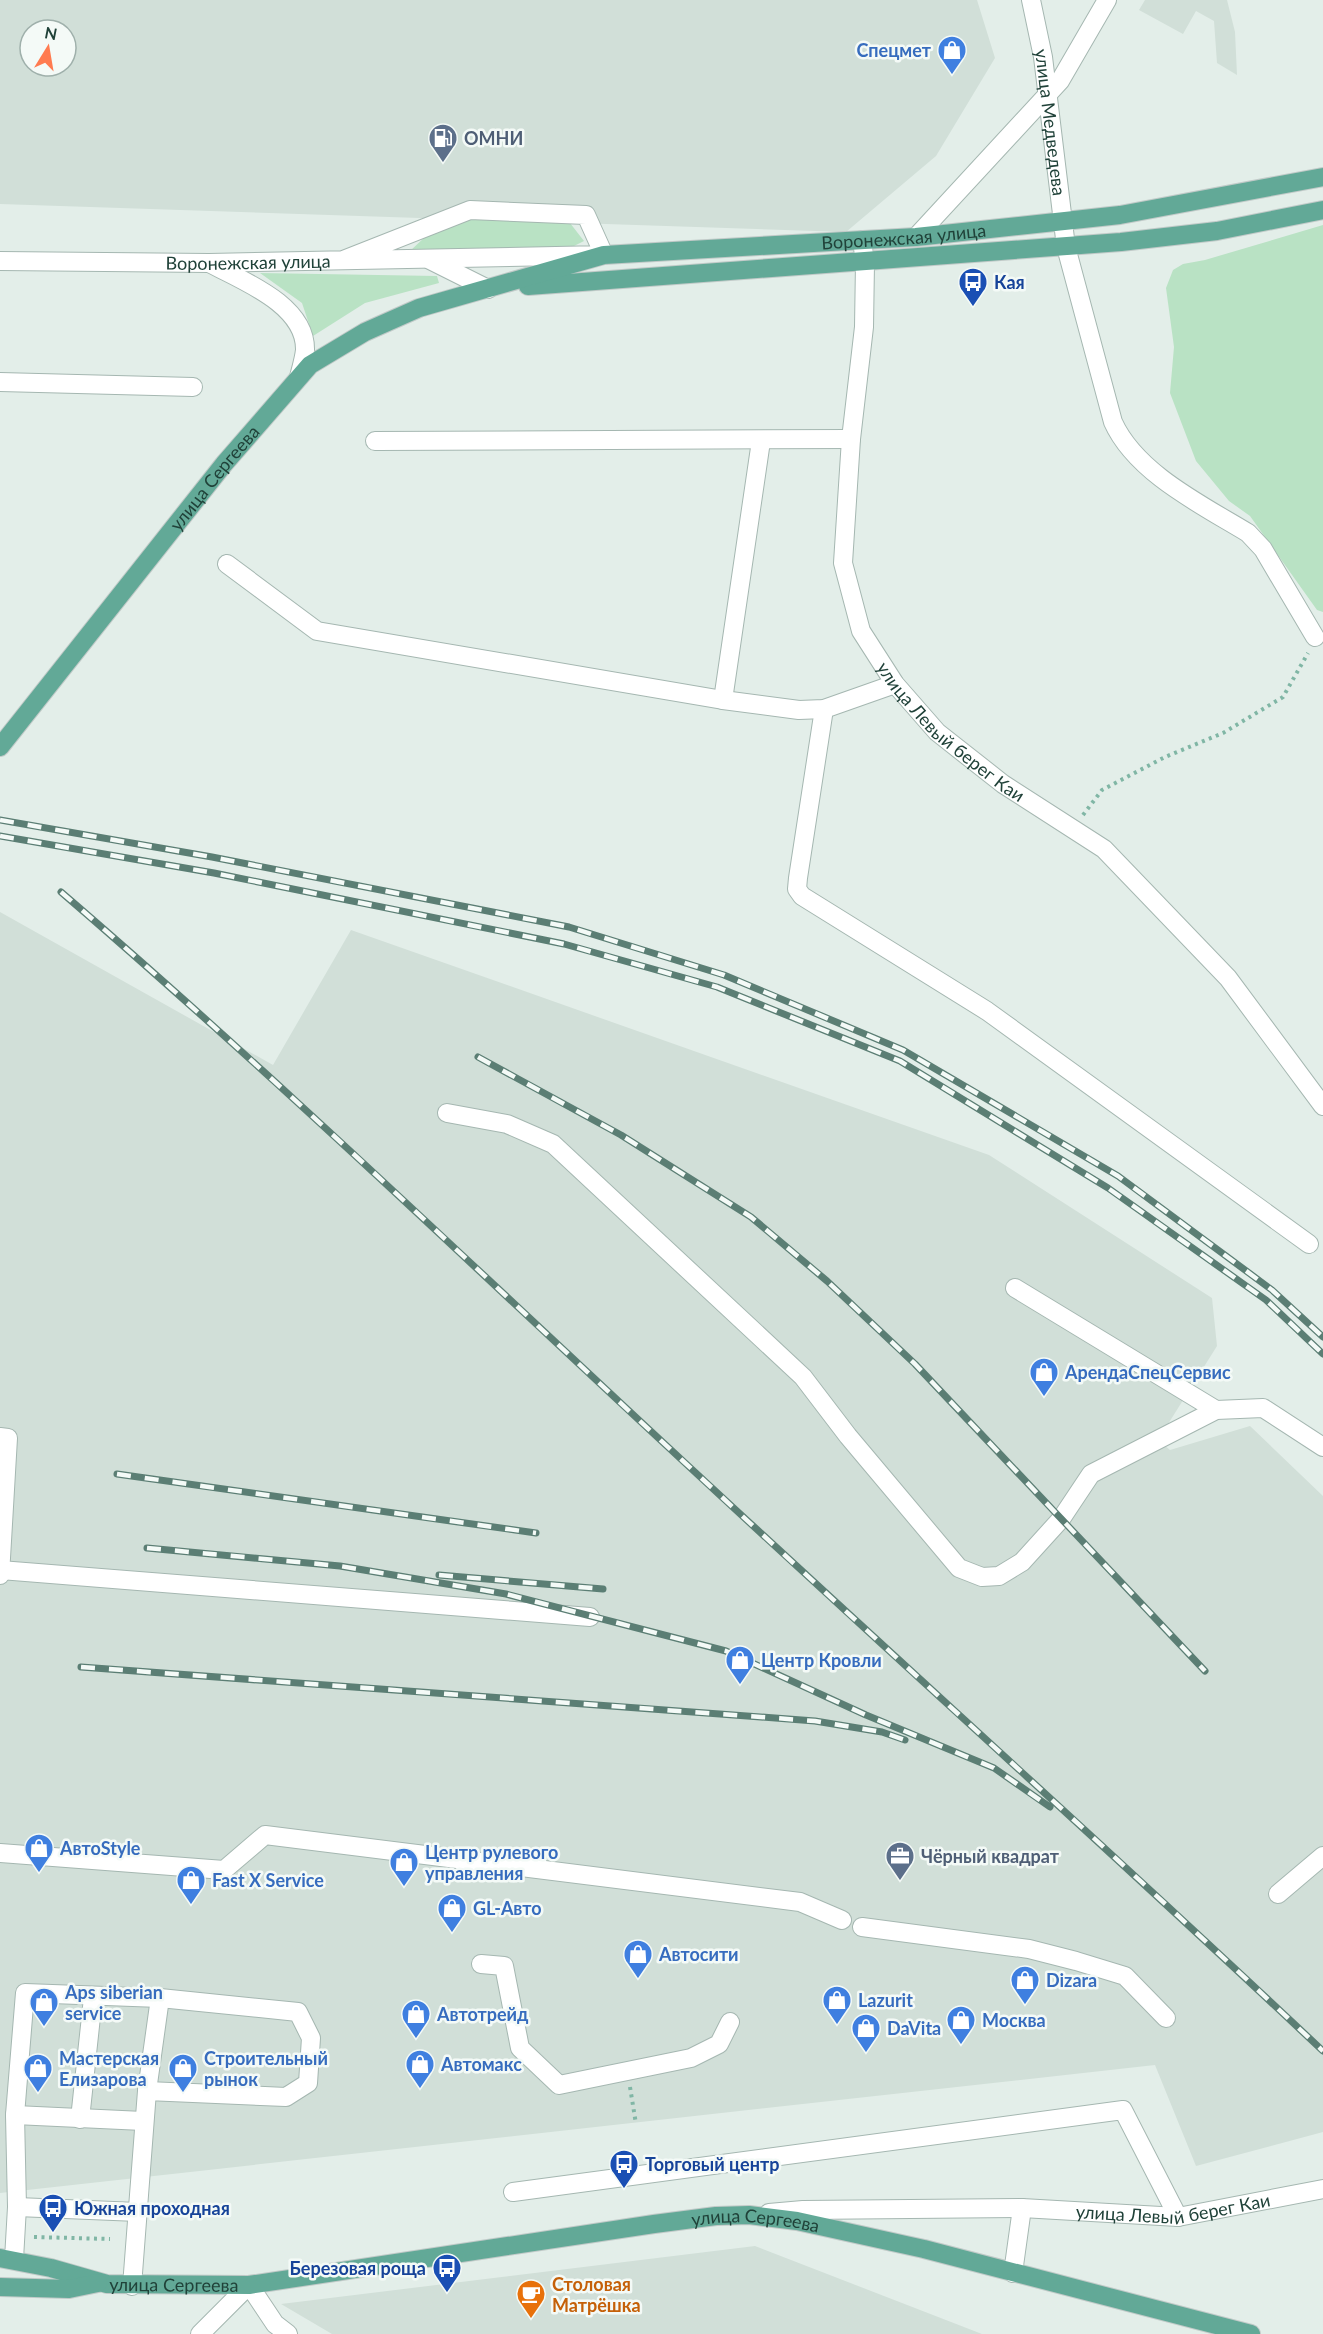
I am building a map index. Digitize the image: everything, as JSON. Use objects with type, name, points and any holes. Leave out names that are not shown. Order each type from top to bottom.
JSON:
[{"type":"main road","name":"Воронежская улица","points":[[488,289],[604,255],[916,237],[1120,215],[1323,177]]},
{"type":"main road","name":"Воронежская улица","points":[[488,289],[668,274],[865,263],[1066,247],[1217,231],[1323,210]]},
{"type":"main road","name":"улица Сергеева","points":[[3,743],[224,464],[310,365],[365,332],[419,308],[488,289]]},
{"type":"main road","name":"улица Сергеева","points":[[7,2258],[98,2283],[132,2286],[249,2285],[661,2223],[749,2215],[846,2231],[1251,2334]]},
{"type":"main road","name":"улица Сергеева","points":[[0,2287],[69,2289],[98,2283]]},
{"type":"street","name":"улица Медведева","points":[[1031,0],[1048,93],[1066,247],[1119,437],[1140,463],[1255,541],[1263,549],[1316,637]]},
{"type":"street","points":[[916,237],[1069,68],[1107,0]]},
{"type":"street","points":[[343,260],[470,210],[586,215],[604,255],[429,259]]},
{"type":"street","name":"улица Левый берег Каи","points":[[862,240],[865,263],[864,327],[851,439],[843,562],[861,632],[895,684],[937,732],[1003,784],[1104,849],[1228,978],[1323,1106]]},
{"type":"street","name":"Воронежская улица","points":[[0,261],[209,263],[429,259],[488,289]]},
{"type":"street","points":[[209,263],[273,296],[299,325],[305,349],[299,377]]},
{"type":"street","points":[[0,382],[193,387]]},
{"type":"street","points":[[375,441],[851,439]]},
{"type":"street","points":[[723,700],[761,441]]},
{"type":"street","points":[[227,564],[317,631],[723,700],[800,710],[824,709],[895,684]]},
{"type":"street","points":[[824,709],[798,878],[797,889],[802,896],[987,1011],[1310,1244]]},
{"type":"street","points":[[447,1113],[507,1124],[553,1144],[803,1377],[848,1436],[959,1568],[982,1578],[999,1576],[1022,1562],[1061,1519],[1091,1474],[1216,1410],[1263,1408],[1323,1447]]},
{"type":"street","points":[[1015,1288],[1216,1410]]},
{"type":"street","points":[[0,1437],[8,1438],[0,1575]]},
{"type":"street","points":[[0,1570],[590,1617]]},
{"type":"street","points":[[0,1853],[224,1870],[265,1835],[800,1902],[842,1920]]},
{"type":"street","points":[[1278,1894],[1323,1856]]},
{"type":"street","points":[[862,1927],[1029,1949],[1086,1964],[1125,1976],[1166,2018]]},
{"type":"street","points":[[481,1964],[504,1965],[520,2048],[559,2085],[691,2058],[719,2044],[730,2022]]},
{"type":"street","points":[[7,2258],[15,2236],[17,2206],[15,2115],[25,1993],[93,1998],[160,1998],[298,2012],[311,2038],[308,2083],[286,2097],[147,2091]]},
{"type":"street","points":[[80,2119],[93,1998]]},
{"type":"street","points":[[132,2286],[143,2121],[160,1998]]},
{"type":"street","points":[[513,2192],[1123,2110],[1178,2217]]},
{"type":"street","points":[[15,2115],[143,2121]]},
{"type":"street","name":"улица Левый берег Каи","points":[[749,2215],[803,2210],[1022,2208],[1178,2217],[1323,2188]]},
{"type":"street","points":[[17,2206],[138,2212]]},
{"type":"street","points":[[1013,2273],[1022,2208]]},
{"type":"street","points":[[249,2285],[275,2324],[288,2334]]},
{"type":"street","name":"улица Сергеева","points":[[200,2334],[249,2285]]},
{"type":"path","points":[[1074,828],[1102,790],[1165,757],[1223,733],[1283,697],[1302,669],[1316,637]]},
{"type":"path","points":[[628,2071],[636,2124]]},
{"type":"path","points":[[15,2236],[110,2240]]},
{"type":"shaded area","points":[[0,0],[977,0],[995,58],[936,156],[846,232],[0,204]]},
{"type":"shaded area","points":[[1145,0],[1227,0],[1235,32],[1237,75],[1217,63],[1214,21],[1196,11],[1183,34],[1139,10]]},
{"type":"shaded area","points":[[0,912],[273,1065],[351,930],[989,1155],[1212,1298],[1217,1346],[1158,1440],[1170,1450],[1250,1426],[1323,1496],[1323,2132],[1196,2166],[1155,2065],[0,2193]]},
{"type":"shaded area","points":[[755,2246],[982,2334],[332,2334],[281,2304]]},
{"type":"green space","points":[[462,219],[570,223],[584,241],[568,249],[410,251],[425,237]]},
{"type":"green space","points":[[1323,225],[1323,612],[1317,610],[1250,516],[1229,501],[1196,461],[1170,393],[1174,347],[1166,288],[1173,270],[1183,264],[1205,260]]},
{"type":"green space","points":[[260,273],[437,276],[439,283],[365,303],[313,336],[302,303]]},
{"type":"railway","points":[[0,820],[212,857],[569,927],[724,975],[903,1050],[1118,1176],[1272,1290],[1323,1337]]},
{"type":"railway","points":[[0,836],[214,873],[564,944],[717,987],[900,1061],[1108,1188],[1266,1300],[1323,1354]]},
{"type":"railway","points":[[61,892],[297,1102],[1323,2051]]},
{"type":"railway","points":[[478,1057],[621,1135],[751,1217],[827,1281],[915,1364],[1205,1671]]},
{"type":"railway","points":[[117,1474],[536,1533]]},
{"type":"railway","points":[[147,1548],[340,1566],[506,1594],[726,1651],[866,1715],[994,1768],[1050,1807]]},
{"type":"railway","points":[[439,1575],[603,1589]]},
{"type":"railway","points":[[81,1667],[815,1721],[882,1732],[905,1740]]},
{"type":"place","name":"Спецмет","points":[[952,76]]},
{"type":"place","name":"ОМНИ","points":[[443,164]]},
{"type":"place","name":"Кая","points":[[973,308]]},
{"type":"place","name":"АрендаСпецСервис","points":[[1044,1398]]},
{"type":"place","name":"Центр Кровли","points":[[740,1686]]},
{"type":"place","name":"АвтоStyle","points":[[39,1874]]},
{"type":"place","name":"Чёрный квадрат","points":[[900,1882]]},
{"type":"place","name":"Центр рулевого управления","points":[[404,1888]]},
{"type":"place","name":"Fast X Service","points":[[191,1906]]},
{"type":"place","name":"GL-Авто","points":[[452,1934]]},
{"type":"place","name":"Автосити","points":[[638,1980]]},
{"type":"place","name":"Dizara","points":[[1025,2006]]},
{"type":"place","name":"Lazurit","points":[[837,2026]]},
{"type":"place","name":"Aps siberian service","points":[[44,2028]]},
{"type":"place","name":"Автотрейд","points":[[416,2040]]},
{"type":"place","name":"Москва","points":[[961,2046]]},
{"type":"place","name":"DaVita","points":[[866,2054]]},
{"type":"place","name":"Автомакс","points":[[420,2090]]},
{"type":"place","name":"Мастерская Елизарова","points":[[38,2094]]},
{"type":"place","name":"Строительный рынок","points":[[183,2094]]},
{"type":"place","name":"Торговый центр","points":[[624,2190]]},
{"type":"place","name":"Южная проходная","points":[[53,2234]]},
{"type":"place","name":"Березовая роща","points":[[447,2294]]},
{"type":"place","name":"Столовая Матрёшка","points":[[531,2320]]}]
